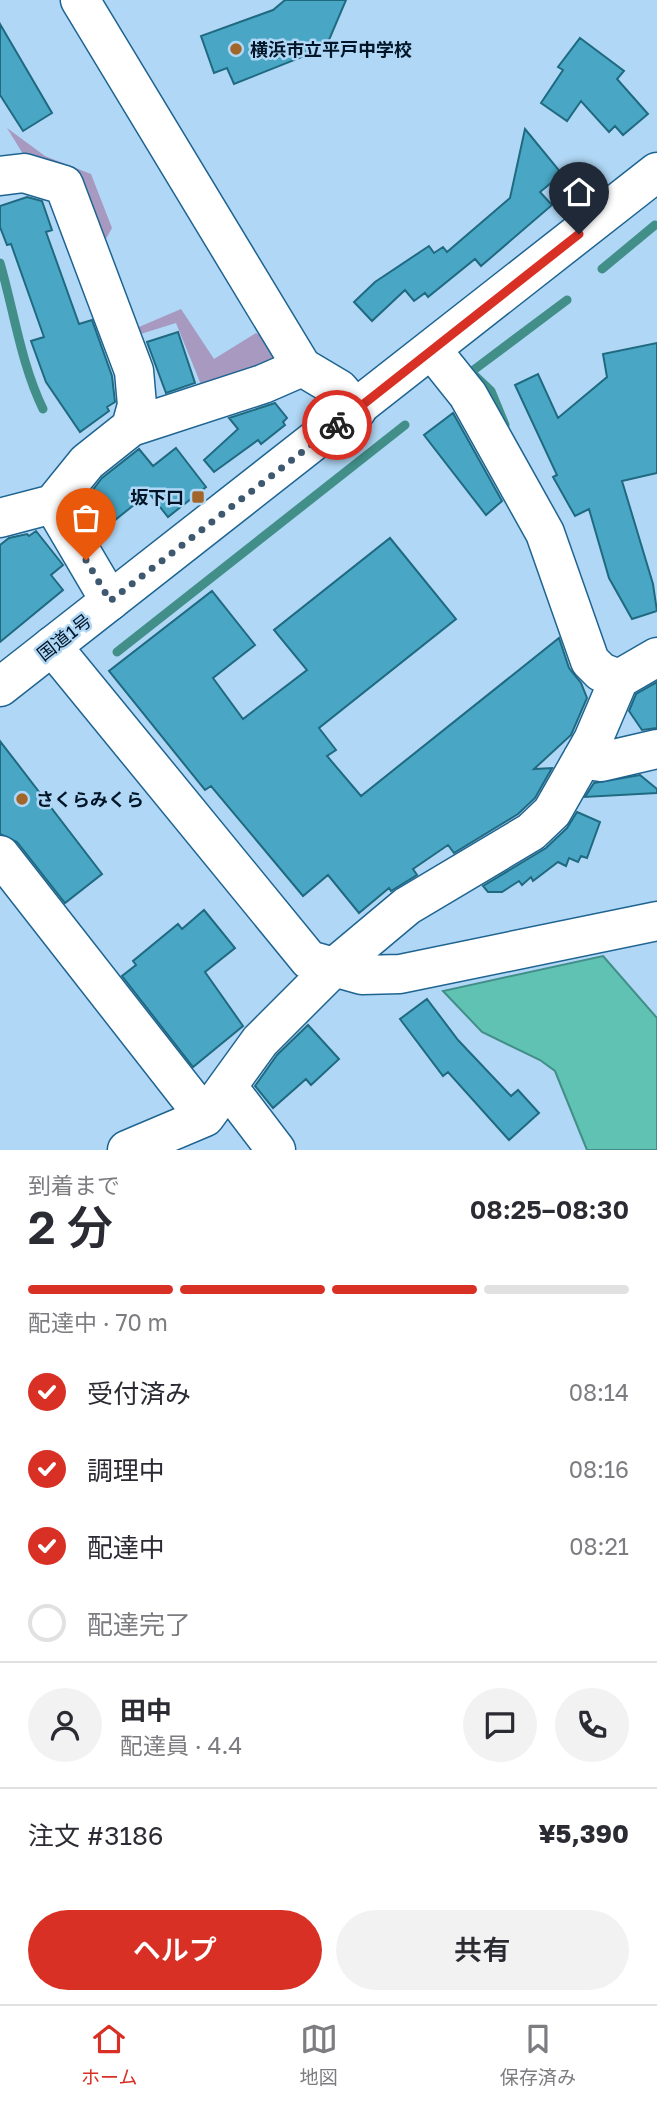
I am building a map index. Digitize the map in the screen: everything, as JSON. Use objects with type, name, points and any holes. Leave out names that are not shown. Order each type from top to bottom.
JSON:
[{"type":"main road","points":[[80,0],[302,368],[339,389],[357,410]]},
{"type":"main road","name":"国道1号","points":[[0,687],[357,410],[657,172]]},
{"type":"main road","points":[[0,176],[24,173],[64,185],[134,371],[137,405],[131,427]]},
{"type":"main road","points":[[432,350],[468,395],[545,533],[590,662],[601,672],[619,680]]},
{"type":"main road","points":[[0,518],[52,504],[86,461],[131,427],[263,384],[302,368]]},
{"type":"main road","points":[[52,504],[110,601]]},
{"type":"main road","points":[[52,646],[309,960],[362,975],[400,974],[657,921]]},
{"type":"main road","points":[[127,1150],[205,1117],[260,1041],[333,968],[407,906],[531,832],[552,812],[582,759],[619,680],[657,657]]},
{"type":"main road","points":[[582,759],[601,762],[657,749]]},
{"type":"main road","points":[[0,855],[205,1117]]},
{"type":"main road","points":[[228,1087],[276,1150]]},
{"type":"shaded area","points":[[7,128],[45,156],[91,174],[112,228],[99,251],[28,162]]},
{"type":"shaded area","points":[[181,309],[214,359],[256,333],[273,343],[282,363],[204,392],[176,323],[134,336],[132,330]]},
{"type":"shaded area","points":[[603,956],[657,1018],[657,1150],[587,1150],[555,1071],[540,1060],[482,1032],[443,991]]},
{"type":"building","points":[[285,0],[346,0],[329,40],[317,51],[234,84],[227,68],[214,73],[201,36],[273,10]]},
{"type":"building","points":[[0,24],[52,113],[23,131],[0,95]]},
{"type":"building","points":[[580,38],[624,71],[617,79],[648,114],[623,135],[615,126],[609,132],[581,101],[567,121],[541,103],[563,70],[558,67]]},
{"type":"building","points":[[525,129],[562,174],[540,192],[552,205],[481,266],[475,259],[428,297],[425,293],[414,301],[405,290],[372,321],[354,302],[375,282],[429,246],[434,253],[443,247],[447,252],[510,198]]},
{"type":"building","points":[[27,197],[42,201],[52,230],[46,232],[79,324],[92,320],[112,376],[115,402],[107,407],[109,411],[80,432],[46,382],[31,341],[44,337],[11,244],[7,245],[0,227],[0,206]]},
{"type":"building","points":[[178,332],[195,383],[166,393],[147,342]]},
{"type":"building","points":[[657,343],[657,473],[622,481],[653,584],[657,611],[632,619],[609,578],[589,509],[575,516],[553,477],[557,475],[515,385],[538,374],[558,418],[607,377],[603,354]]},
{"type":"building","points":[[275,403],[287,418],[283,422],[285,425],[261,444],[258,440],[214,472],[204,460],[238,429],[229,418]]},
{"type":"building","points":[[453,413],[502,501],[486,515],[424,435]]},
{"type":"building","points":[[176,448],[206,487],[168,517],[149,493],[115,520],[92,491],[102,478],[139,449],[153,466]]},
{"type":"building","points":[[36,531],[63,565],[51,575],[63,590],[0,642],[0,545],[9,538],[27,534],[29,536]]},
{"type":"building","points":[[390,538],[456,619],[319,728],[336,750],[327,756],[361,796],[559,638],[569,668],[581,683],[587,698],[571,735],[534,769],[552,768],[535,798],[518,814],[454,853],[448,845],[413,869],[417,875],[391,891],[389,888],[359,913],[328,875],[303,896],[211,786],[205,790],[109,671],[212,591],[255,645],[213,678],[243,719],[307,670],[274,630]]},
{"type":"building","points":[[657,682],[657,728],[642,730],[629,711],[636,694]]},
{"type":"building","name":"さくらみくら","points":[[0,741],[102,874],[65,903],[17,842],[0,834]]},
{"type":"building","points":[[640,775],[657,789],[657,793],[585,797],[594,783]]},
{"type":"building","points":[[577,812],[600,822],[587,858],[581,856],[578,862],[569,858],[566,866],[558,862],[533,881],[531,877],[522,885],[519,881],[502,892],[488,892],[483,886],[546,848],[567,828]]},
{"type":"building","points":[[204,910],[235,948],[205,972],[243,1026],[193,1067],[122,976],[136,965],[133,961],[178,924],[182,929]]},
{"type":"building","points":[[427,999],[458,1040],[511,1096],[518,1090],[539,1113],[509,1140],[448,1072],[443,1076],[400,1019]]},
{"type":"building","points":[[308,1025],[339,1059],[311,1085],[306,1079],[273,1108],[255,1086],[277,1055]]},
{"type":"waterway","points":[[602,269],[655,225]]},
{"type":"waterway","points":[[0,263],[23,356],[43,409]]},
{"type":"waterway","points":[[505,425],[491,391],[471,372],[567,300]]},
{"type":"waterway","points":[[117,652],[405,425]]},
{"type":"way so far","points":[[86,560],[110,601],[337,425]]},
{"type":"place","name":"横浜市立平戸中学校","points":[[236,49]]},
{"type":"place","name":"坂下口","points":[[198,497]]},
{"type":"place","name":"さくらみくら","points":[[22,799]]},
{"type":"route","points":[[337,425],[579,234]]}]
